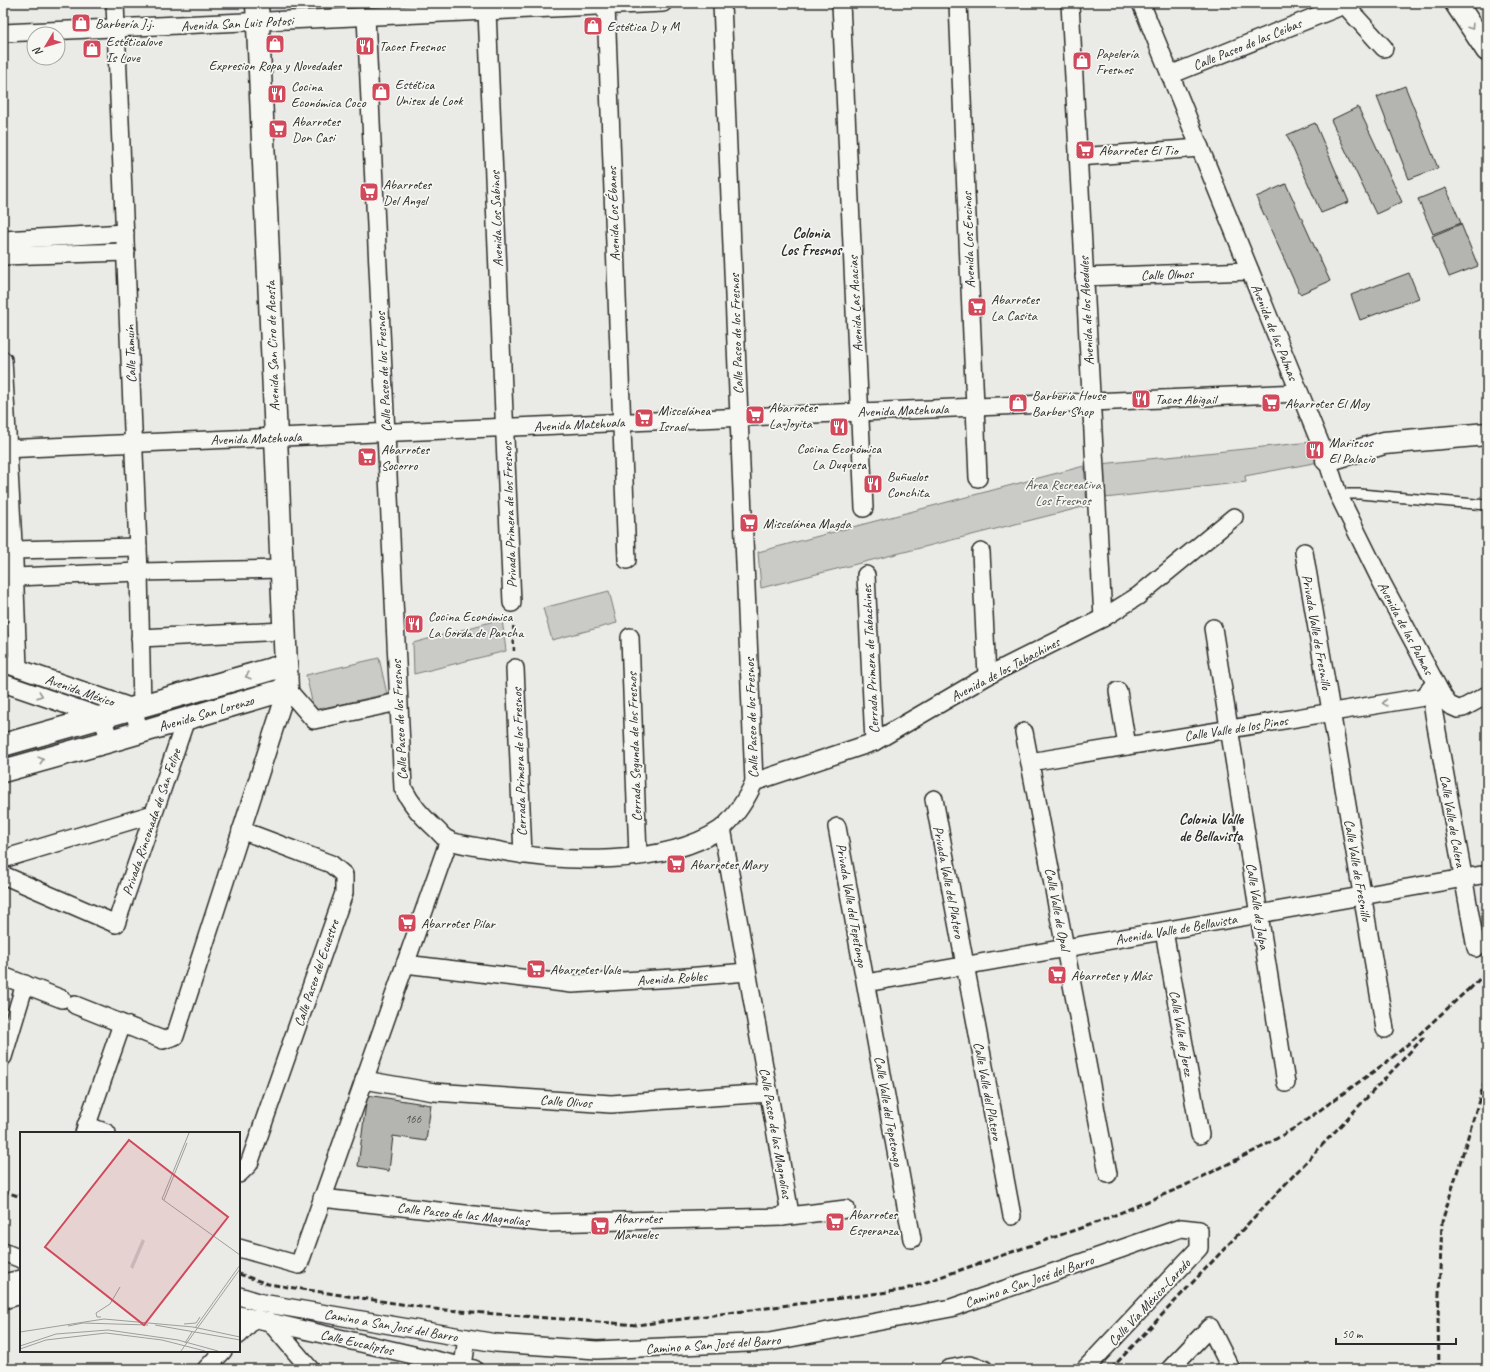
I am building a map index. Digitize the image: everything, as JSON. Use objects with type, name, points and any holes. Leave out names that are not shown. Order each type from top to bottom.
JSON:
[{"type":"street","name":"Calle Tamuín","points":[[115,3],[139,572],[140,638],[137,707]]},
{"type":"street","name":"Avenida San Luis Potosi","points":[[3,33],[116,28],[258,12],[366,17],[663,3]]},
{"type":"street","name":"Calle Paseo de los Fresnos","points":[[366,17],[403,788],[417,811],[448,840],[523,855],[570,859],[638,856],[680,848],[722,828],[737,811],[751,791],[754,782],[722,3]]},
{"type":"street","name":"Avenida Las Acacias","points":[[841,3],[864,508]]},
{"type":"street","name":"Avenida Los Encinos","points":[[958,3],[978,478]]},
{"type":"street","name":"Avenida de los Abedules","points":[[1070,3],[1103,618]]},
{"type":"street","name":"Avenida de las Palmas","points":[[1141,3],[1332,476],[1433,696],[1454,708],[1463,708],[1487,695]]},
{"type":"street","points":[[1456,3],[1487,50]]},
{"type":"street","points":[[1344,4],[1384,48]]},
{"type":"street","name":"Calle Paseo de las Ceibas","points":[[1170,75],[1344,4]]},
{"type":"street","name":"Avenida Los Ébanos","points":[[606,6],[621,422]]},
{"type":"street","name":"Avenida Los Sabinos","points":[[487,11],[505,427]]},
{"type":"street","name":"Avenida San Ciro de Acosta","points":[[258,12],[287,689]]},
{"type":"street","points":[[1078,157],[1200,148]]},
{"type":"street","points":[[3,240],[125,233]]},
{"type":"street","points":[[3,256],[126,252]]},
{"type":"street","name":"Calle Olmos","points":[[1084,277],[1250,271]]},
{"type":"street","points":[[3,360],[5,449],[11,563],[10,666]]},
{"type":"street","name":"Avenida Matehuala","points":[[5,449],[1299,393]]},
{"type":"street","points":[[621,422],[627,560]]},
{"type":"street","name":"Privada Primera de los Fresnos","points":[[505,427],[512,603]]},
{"type":"street","points":[[1332,476],[1384,443],[1487,434]]},
{"type":"street","points":[[1332,476],[1387,457],[1487,448]]},
{"type":"street","name":"Avenida de los Tabachines","points":[[754,782],[874,742],[987,676],[1103,618],[1138,596],[1234,517]]},
{"type":"street","points":[[11,563],[138,547]]},
{"type":"street","points":[[981,552],[987,676]]},
{"type":"street","name":"Privada Valle de Fresnillo","points":[[1304,552],[1331,712]]},
{"type":"street","points":[[11,563],[139,572],[282,569]]},
{"type":"street","name":"Cerrada Primera de Tabachines","points":[[866,575],[874,742]]},
{"type":"street","name":"Calle Valle de Jalpa","points":[[1213,628],[1286,1083]]},
{"type":"street","points":[[140,638],[284,631]]},
{"type":"street","name":"Cerrada Segunda de los Fresnos","points":[[630,637],[638,856]]},
{"type":"street","name":"Avenida San Lorenzo","points":[[3,746],[286,665]]},
{"type":"street","name":"Avenida México","points":[[10,666],[137,707],[140,733]]},
{"type":"street","name":"Cerrada Primera de los Fresnos","points":[[515,668],[523,855]]},
{"type":"street","name":"Avenida México","points":[[3,683],[102,717],[110,741]]},
{"type":"street","points":[[287,689],[314,720],[398,702]]},
{"type":"street","points":[[3,976],[163,1040],[175,1036],[287,689]]},
{"type":"street","name":"Avenida San Lorenzo","points":[[3,771],[140,733],[287,689]]},
{"type":"street","points":[[1118,690],[1127,746]]},
{"type":"street","name":"Calle Valle de los Pinos","points":[[1030,762],[1433,696]]},
{"type":"street","name":"Calle Valle de Calera","points":[[1433,696],[1476,948]]},
{"type":"street","name":"Calle Valle de Fresnillo","points":[[1331,712],[1384,1029]]},
{"type":"street","name":"Privada Rinconada de San Felipe","points":[[3,875],[116,924],[186,719]]},
{"type":"street","name":"Calle Valle de Opal","points":[[1024,732],[1108,1174]]},
{"type":"street","name":"Privada Valle del Platero","points":[[934,799],[965,966]]},
{"type":"street","points":[[3,859],[153,814]]},
{"type":"street","name":"Privada Valle del Tepetongo","points":[[837,827],[866,983]]},
{"type":"street","name":"Calle Paseo de las Magnolias","points":[[322,1198],[545,1223],[782,1217],[789,1208],[722,828]]},
{"type":"street","name":"Calle Paseo del Ecuestre","points":[[240,1173],[250,1164],[344,894],[344,876],[331,864],[241,830]]},
{"type":"street","points":[[240,1248],[299,1265],[448,840]]},
{"type":"street","name":"Avenida Valle de Bellavista","points":[[866,983],[1487,874]]},
{"type":"street","name":"Calle Valle de Jerez","points":[[1164,930],[1200,1136]]},
{"type":"street","name":"Avenida Robles","points":[[405,964],[572,984],[747,972]]},
{"type":"street","name":"Calle Valle del Platero","points":[[965,966],[1012,1216]]},
{"type":"street","name":"Calle Valle del Tepetongo","points":[[866,983],[912,1239]]},
{"type":"street","points":[[3,1057],[25,984]]},
{"type":"street","points":[[102,1132],[85,1129],[122,1024]]},
{"type":"street","name":"Calle Olivos","points":[[364,1080],[434,1092],[611,1104],[769,1092]]},
{"type":"street","points":[[782,1217],[846,1209]]},
{"type":"street","name":"Camino a San José del Barro","points":[[240,1296],[262,1303],[496,1343],[597,1350],[769,1342],[951,1308],[1181,1228],[1199,1230]]},
{"type":"street","name":"Calle Vía México-Laredo","points":[[1085,1369],[1200,1248],[1199,1230]]},
{"type":"street","points":[[3,1252],[20,1259]]},
{"type":"street","points":[[3,1283],[20,1279]]},
{"type":"street","points":[[3,1300],[20,1295]]},
{"type":"street","points":[[240,1334],[254,1318],[310,1369]]},
{"type":"street","name":"Calle Eucaliptos","points":[[254,1318],[432,1364],[469,1368]]},
{"type":"street","points":[[1170,1369],[1210,1327],[1231,1369]]},
{"type":"street","points":[[467,1338],[469,1368]]},
{"type":"street","points":[[206,1369],[222,1352]]},
{"type":"street","points":[[948,1369],[969,1365],[984,1369]]},
{"type":"lane","points":[[1332,476],[1360,494],[1487,505]]},
{"type":"path","points":[[512,603],[515,668]]},
{"type":"green space","points":[[1311,442],[1319,462],[1245,476],[1246,482],[1105,498],[1101,464]]},
{"type":"green space","name":"Área Recreativa Los Fresnos","points":[[1084,466],[1087,506],[761,588],[758,552]]},
{"type":"green space","points":[[609,591],[617,623],[552,640],[543,608]]},
{"type":"green space","points":[[502,619],[506,651],[414,674],[413,643]]},
{"type":"green space","points":[[379,658],[387,694],[314,710],[306,675]]},
{"type":"building","points":[[1405,86],[1438,168],[1409,179],[1377,97]]},
{"type":"building","points":[[1358,107],[1402,202],[1376,214],[1331,120]]},
{"type":"building","points":[[1315,123],[1349,202],[1321,213],[1287,135]]},
{"type":"building","points":[[1286,184],[1330,281],[1300,294],[1256,197]]},
{"type":"building","points":[[1446,188],[1461,223],[1433,234],[1418,199]]},
{"type":"building","points":[[1461,224],[1478,266],[1449,277],[1432,236]]},
{"type":"building","points":[[1409,273],[1419,298],[1360,320],[1351,295]]},
{"type":"building","points":[[367,1095],[431,1105],[426,1141],[393,1136],[389,1171],[358,1166]]},
{"type":"railway","points":[[1469,990],[1487,971]]},
{"type":"railway","points":[[240,1274],[268,1284],[434,1309],[637,1325],[903,1290],[1098,1222],[1182,1187],[1264,1146],[1298,1126],[1388,1061],[1472,986]]},
{"type":"railway","points":[[1111,1369],[1425,1036]]},
{"type":"railway","points":[[1439,1369],[1438,1318],[1442,1222],[1487,1074]]},
{"type":"railway","points":[[3,1191],[20,1197]]},
{"type":"place","name":"Barbería J.j.","points":[[81,23]]},
{"type":"place","name":"Estética D y M","points":[[593,26]]},
{"type":"place","name":"Expresion Ropa y Novedades","points":[[275,44]]},
{"type":"place","name":"Tacos Fresnos","points":[[365,46]]},
{"type":"place","name":"Estéticalove Is Love","points":[[92,49]]},
{"type":"place","name":"Papelería Fresnos","points":[[1082,61]]},
{"type":"place","name":"Estética Unisex de Look","points":[[381,92]]},
{"type":"place","name":"Cocina Económica Coco","points":[[277,94]]},
{"type":"place","name":"Abarrotes Don Casi","points":[[278,129]]},
{"type":"place","name":"Abarrotes El Tio","points":[[1085,150]]},
{"type":"place","name":"Abarrotes Del Angel","points":[[369,192]]},
{"type":"place","name":"Abarrotes La Casita","points":[[977,307]]},
{"type":"place","name":"Tacos Abigail","points":[[1141,399]]},
{"type":"place","name":"Barbería House Barber Shop","points":[[1018,403]]},
{"type":"place","name":"Abarrotes El Moy","points":[[1271,403]]},
{"type":"place","name":"Abarrotes La Joyita","points":[[755,415]]},
{"type":"place","name":"Miscelánea Israel","points":[[644,418]]},
{"type":"place","name":"Cocina Económica La Duquesa","points":[[839,427]]},
{"type":"place","name":"Mariscos El Palacio","points":[[1315,450]]},
{"type":"place","name":"Abarrotes Socorro","points":[[367,457]]},
{"type":"place","name":"Buñuelos Conchita","points":[[873,484]]},
{"type":"place","name":"Miscelánea Magda","points":[[749,523]]},
{"type":"place","name":"Cocina Económica La Gorda de Pancha","points":[[414,624]]},
{"type":"place","name":"Abarrotes Mary","points":[[676,864]]},
{"type":"place","name":"Abarrotes Pilar","points":[[407,923]]},
{"type":"place","name":"Abarrotes Vale","points":[[536,969]]},
{"type":"place","name":"Abarrotes y Más","points":[[1057,975]]},
{"type":"place","name":"Abarrotes Esperanza","points":[[835,1222]]},
{"type":"place","name":"Abarrotes Manueles","points":[[600,1226]]},
{"type":"district","name":"Colonia Los Fresnos","points":[[811,242]]},
{"type":"district","name":"Colonia Valle de Bellavista","points":[[1211,828]]}]
